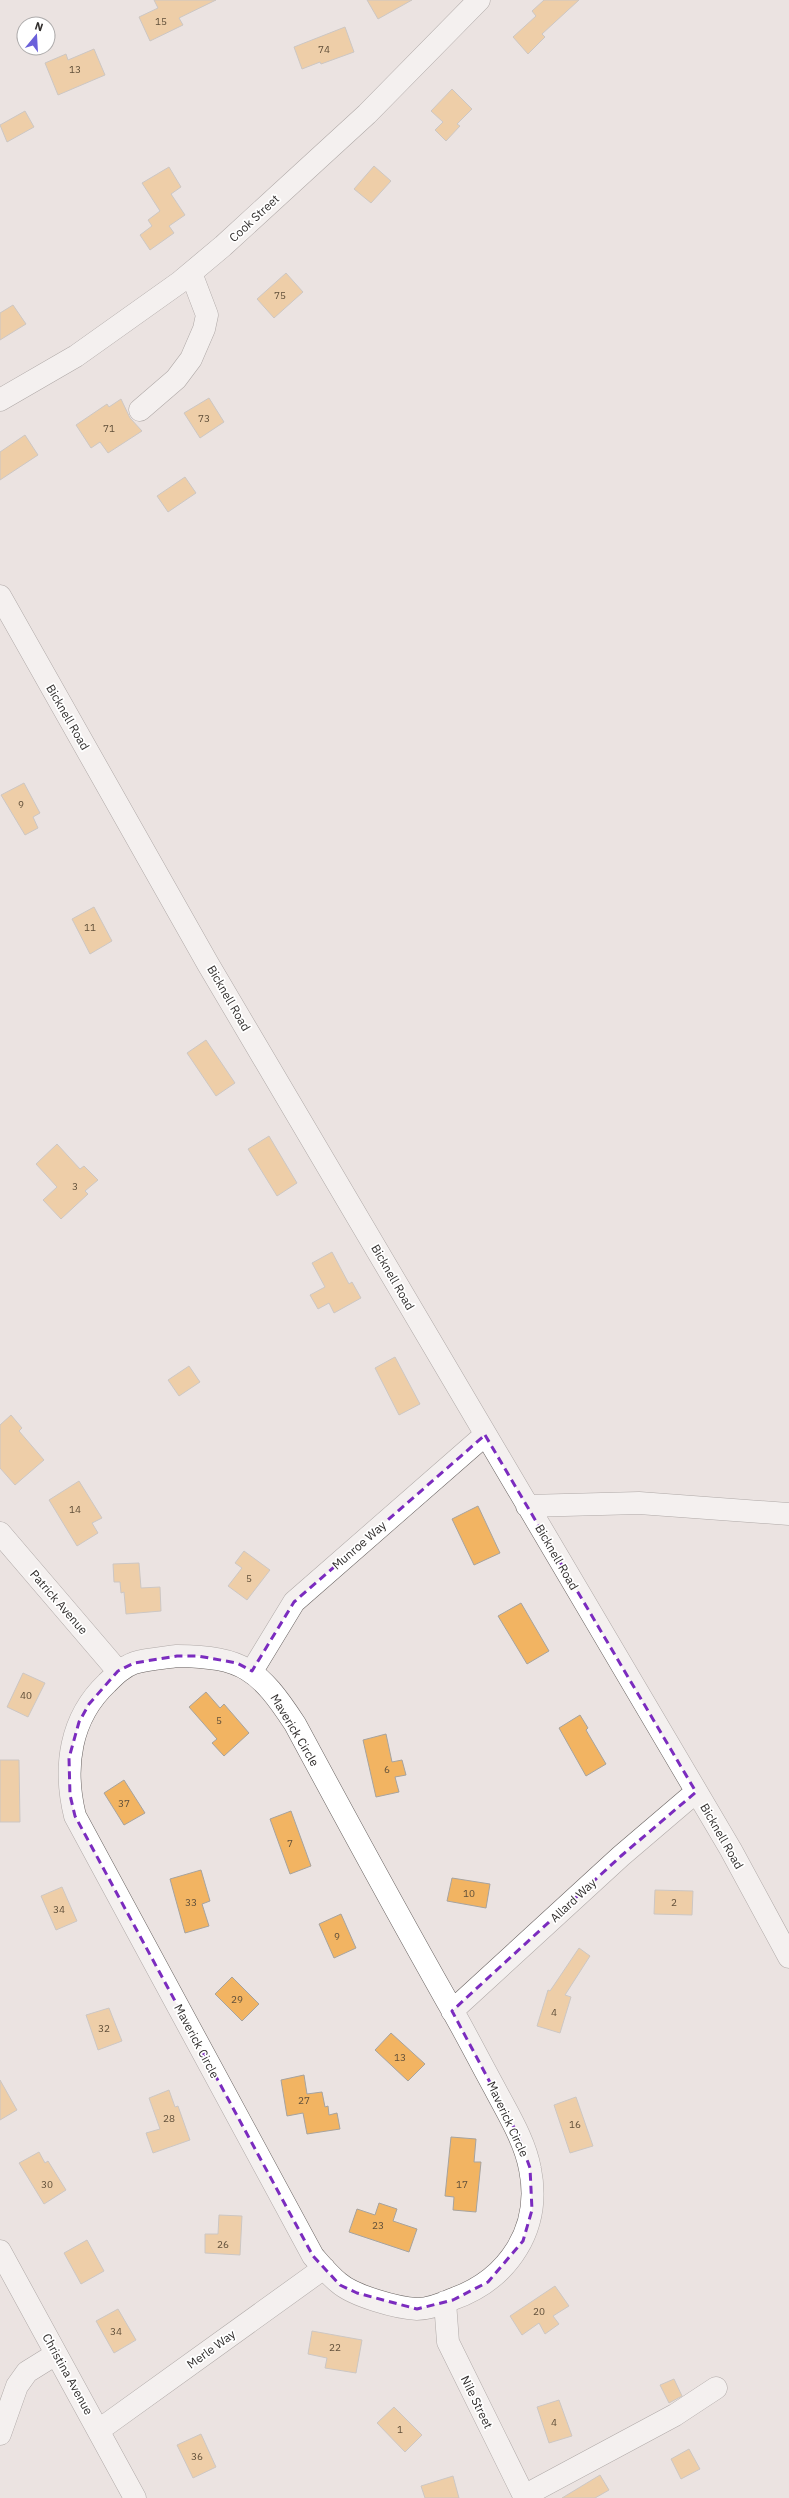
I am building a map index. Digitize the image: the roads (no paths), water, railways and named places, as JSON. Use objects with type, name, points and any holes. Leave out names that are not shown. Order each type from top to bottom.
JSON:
[{"type":"street","name":"Cook Street","points":[[0,400],[76,356],[191,272],[229,241],[367,114],[479,0]]},
{"type":"street","points":[[140,410],[176,380],[191,359],[204,329],[208,315],[191,272]]},
{"type":"street","name":"Bicknell Road","points":[[0,596],[208,964],[696,1792],[789,1957]]},
{"type":"street","name":"Munroe Way","points":[[252,1671],[294,1602],[485,1435]]},
{"type":"street","points":[[527,1506],[639,1503],[789,1514]]},
{"type":"street","name":"Patrick Avenue","points":[[0,1533],[118,1671]]},
{"type":"street","name":"Maverick Circle","points":[[176,1656],[198,1656],[237,1663],[252,1671],[265,1682],[295,1724],[518,2135],[530,2168],[532,2191],[528,2228],[523,2241],[506,2264],[488,2282],[471,2292],[445,2302],[417,2309],[378,2300],[340,2285],[313,2256],[292,2220],[76,1816],[70,1795],[69,1775],[73,1740],[79,1722],[89,1704],[99,1690],[118,1671],[134,1664],[176,1656]]},
{"type":"street","name":"Allard Way","points":[[452,2011],[621,1856],[696,1792]]},
{"type":"street","name":"Christina Avenue","points":[[0,2251],[135,2498]]},
{"type":"street","name":"Merle Way","points":[[99,2430],[324,2268]]},
{"type":"street","name":"Nile Street","points":[[445,2302],[448,2342],[525,2497]]},
{"type":"street","points":[[0,2434],[17,2386],[27,2372],[56,2354]]},
{"type":"street","points":[[525,2497],[675,2416],[716,2388]]}]
